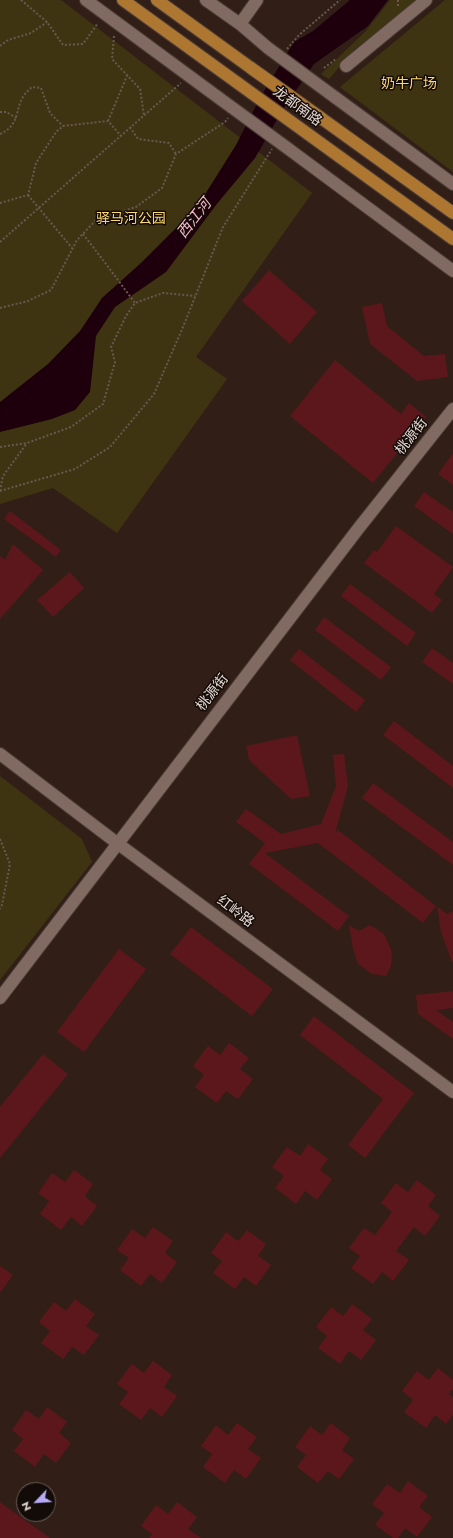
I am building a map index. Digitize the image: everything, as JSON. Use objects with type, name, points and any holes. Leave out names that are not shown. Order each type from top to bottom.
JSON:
[{"type":"main road","name":"龙都南路","points":[[123,0],[453,239]]},
{"type":"main road","name":"龙都南路","points":[[157,0],[453,213]]},
{"type":"street","points":[[86,0],[453,271]]},
{"type":"street","points":[[206,0],[240,24],[268,48],[453,184]]},
{"type":"street","points":[[240,24],[257,0]]},
{"type":"street","points":[[346,66],[426,0]]},
{"type":"street","name":"桃源街","points":[[0,998],[348,542],[453,409]]},
{"type":"street","name":"红岭路","points":[[0,754],[117,843],[453,1092]]},
{"type":"path","points":[[21,0],[47,22],[63,45],[83,44],[99,22],[104,26]]},
{"type":"path","points":[[284,52],[299,34],[340,0]]},
{"type":"path","points":[[398,0],[398,7]]},
{"type":"path","points":[[0,46],[8,40],[31,33],[47,22]]},
{"type":"path","points":[[114,34],[112,60],[140,89],[144,115]]},
{"type":"path","points":[[0,242],[189,75]]},
{"type":"path","points":[[108,122],[127,76]]},
{"type":"path","points":[[0,134],[5,131],[17,118],[23,97],[32,87],[40,88],[50,113],[63,126]]},
{"type":"path","points":[[0,112],[6,112],[17,118]]},
{"type":"path","points":[[0,308],[28,301],[50,290],[77,240],[97,219],[136,207],[162,188],[176,154],[225,122],[230,116]]},
{"type":"path","points":[[28,195],[36,163],[56,132],[63,126],[108,122]]},
{"type":"path","points":[[108,122],[121,136]]},
{"type":"path","points":[[130,127],[138,139],[169,143],[176,154]]},
{"type":"path","points":[[27,443],[3,476],[0,491],[75,469],[110,447],[154,394],[223,227],[272,148]]},
{"type":"path","points":[[0,203],[28,195]]},
{"type":"path","points":[[28,195],[72,248]]},
{"type":"path","points":[[83,234],[135,303]]},
{"type":"path","points":[[0,447],[27,443],[71,427],[103,404],[115,362],[111,347],[126,316],[135,303],[163,293],[195,296]]},
{"type":"path","points":[[0,839],[10,864],[2,905],[0,908]]},
{"type":"green space","name":"驿马河公园","points":[[0,0],[61,0],[312,193],[196,357],[227,379],[117,533],[53,488],[0,504]]},
{"type":"green space","points":[[390,0],[418,0],[354,50],[329,79],[321,74],[365,32]]},
{"type":"green space","name":"奶牛广场","points":[[445,0],[453,0],[453,172],[340,87]]},
{"type":"green space","points":[[0,776],[82,839],[92,862],[0,980]]},
{"type":"water","name":"西江河","points":[[350,0],[388,0],[368,26],[314,64],[282,111],[255,158],[216,205],[166,272],[115,307],[96,336],[90,392],[75,410],[52,419],[0,432],[0,402],[48,364],[80,331],[102,298],[142,262],[197,207],[236,145],[260,98],[294,42],[313,31]]},
{"type":"building","points":[[269,270],[317,312],[290,344],[242,301]]},
{"type":"building","points":[[382,303],[387,326],[424,356],[445,354],[448,377],[417,381],[370,344],[362,307]]},
{"type":"building","points":[[335,360],[401,414],[409,403],[426,417],[373,483],[290,416]]},
{"type":"building","points":[[453,453],[453,485],[438,474]]},
{"type":"building","points":[[424,492],[453,512],[453,534],[414,506]]},
{"type":"building","points":[[10,511],[61,550],[56,557],[4,519]]},
{"type":"building","points":[[396,526],[453,567],[434,594],[442,600],[432,613],[364,563],[374,550],[377,552]]},
{"type":"building","points":[[13,544],[43,570],[0,619],[0,556],[5,560]]},
{"type":"building","points":[[70,572],[84,588],[53,617],[37,600]]},
{"type":"building","points":[[350,584],[416,633],[407,646],[341,596]]},
{"type":"building","points":[[324,617],[391,667],[381,680],[315,630]]},
{"type":"building","points":[[432,648],[453,663],[453,684],[422,662]]},
{"type":"building","points":[[299,649],[365,700],[356,712],[290,660]]},
{"type":"building","points":[[394,721],[453,766],[453,788],[383,735]]},
{"type":"building","points":[[297,735],[310,796],[291,799],[249,760],[246,746]]},
{"type":"building","points":[[344,754],[348,786],[335,834],[338,830],[436,906],[423,923],[318,843],[265,853],[349,916],[338,931],[249,864],[265,843],[236,822],[246,809],[281,834],[321,824],[336,786],[333,755]]},
{"type":"building","points":[[373,783],[453,842],[453,865],[362,798]]},
{"type":"building","points":[[437,906],[447,914],[453,911],[453,962],[441,932]]},
{"type":"building","points":[[349,925],[359,931],[370,925],[384,934],[392,952],[391,966],[386,976],[372,974],[358,964],[353,949]]},
{"type":"building","points":[[191,927],[273,989],[252,1016],[170,954]]},
{"type":"building","points":[[119,949],[146,969],[84,1052],[57,1032]]},
{"type":"building","points":[[453,991],[453,1008],[436,1010],[453,1022],[453,1039],[418,1014],[416,995]]},
{"type":"building","points":[[314,1016],[414,1093],[365,1158],[348,1145],[383,1099],[300,1035]]},
{"type":"building","points":[[229,1043],[249,1058],[240,1069],[253,1079],[238,1099],[226,1091],[217,1103],[195,1087],[204,1075],[193,1066],[208,1046],[220,1055]]},
{"type":"building","points":[[43,1054],[68,1074],[0,1158],[0,1107]]},
{"type":"building","points":[[308,1144],[328,1159],[320,1170],[332,1179],[317,1200],[305,1191],[296,1204],[275,1188],[284,1176],[272,1167],[287,1147],[300,1156]]},
{"type":"building","points":[[74,1170],[93,1184],[85,1196],[97,1206],[82,1226],[71,1217],[61,1230],[40,1214],[49,1201],[38,1193],[52,1173],[65,1182]]},
{"type":"building","points":[[417,1180],[436,1195],[428,1206],[440,1216],[425,1236],[414,1227],[396,1251],[409,1260],[393,1281],[382,1272],[373,1284],[351,1268],[360,1256],[349,1248],[364,1228],[375,1235],[392,1212],[381,1203],[396,1183],[408,1192]]},
{"type":"building","points":[[153,1227],[173,1241],[165,1253],[177,1262],[162,1283],[150,1274],[141,1286],[120,1270],[129,1258],[117,1250],[132,1229],[145,1238]]},
{"type":"building","points":[[247,1230],[266,1244],[258,1256],[271,1265],[256,1286],[244,1277],[235,1289],[213,1273],[222,1261],[211,1253],[226,1232],[238,1241]]},
{"type":"building","points":[[0,1266],[13,1275],[0,1293]]},
{"type":"building","points":[[75,1299],[95,1314],[86,1326],[99,1335],[84,1355],[72,1347],[63,1359],[41,1343],[50,1331],[39,1322],[54,1302],[66,1311]]},
{"type":"building","points":[[352,1304],[372,1319],[363,1330],[376,1340],[361,1360],[349,1351],[340,1364],[318,1348],[327,1336],[316,1327],[331,1307],[343,1316]]},
{"type":"building","points":[[153,1361],[172,1375],[164,1387],[177,1396],[162,1417],[150,1408],[141,1420],[119,1404],[128,1392],[117,1384],[132,1364],[144,1373]]},
{"type":"building","points":[[438,1368],[453,1380],[453,1389],[449,1394],[453,1397],[453,1415],[446,1424],[435,1415],[426,1428],[404,1412],[413,1400],[402,1391],[417,1371],[429,1380]]},
{"type":"building","points":[[47,1407],[67,1422],[59,1433],[71,1443],[56,1463],[44,1454],[35,1467],[14,1451],[23,1439],[12,1430],[26,1410],[39,1419]]},
{"type":"building","points":[[237,1423],[257,1437],[248,1449],[261,1458],[246,1479],[234,1470],[225,1483],[203,1467],[212,1454],[201,1446],[216,1425],[228,1435]]},
{"type":"building","points":[[331,1423],[350,1438],[342,1450],[354,1459],[339,1479],[328,1471],[318,1483],[297,1467],[306,1455],[295,1447],[310,1426],[322,1435]]},
{"type":"building","points":[[408,1481],[428,1496],[419,1507],[432,1517],[417,1537],[405,1528],[398,1538],[393,1538],[375,1525],[384,1513],[372,1504],[387,1484],[400,1493]]},
{"type":"building","points":[[0,1502],[16,1514],[16,1522],[28,1522],[50,1538],[0,1538]]},
{"type":"building","points":[[177,1502],[197,1517],[188,1529],[201,1538],[149,1538],[152,1534],[141,1526],[156,1505],[168,1514]]}]
